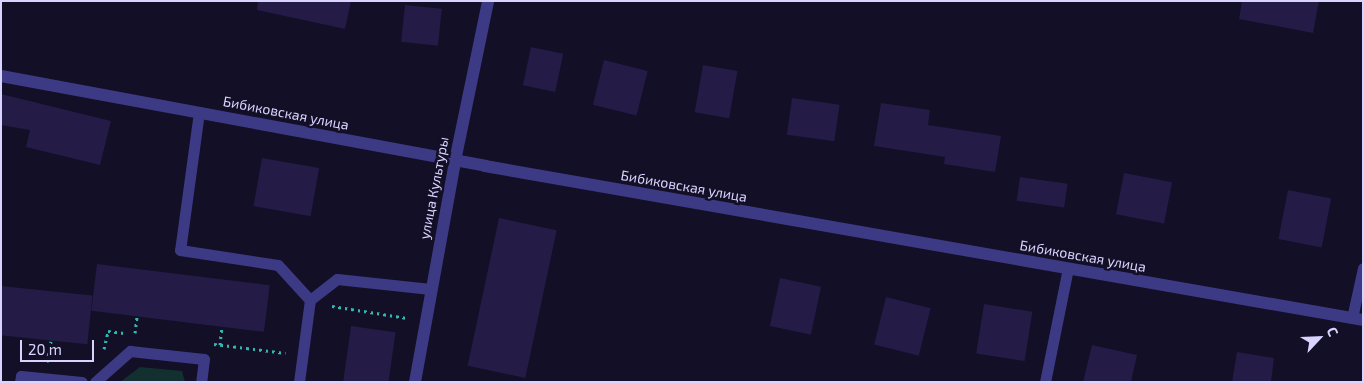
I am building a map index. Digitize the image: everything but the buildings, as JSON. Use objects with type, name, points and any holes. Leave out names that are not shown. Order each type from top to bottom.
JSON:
[{"type":"street","name":"улица Культуры","points":[[415,382],[430,289],[488,1]]},
{"type":"street","name":"Бибиковская улица","points":[[1,76],[455,160],[1357,319]]},
{"type":"lane","points":[[199,112],[180,250],[278,265],[310,300]]},
{"type":"lane","points":[[1045,382],[1068,268]]},
{"type":"lane","points":[[1357,319],[1363,268]]},
{"type":"lane","points":[[299,382],[310,300],[337,279],[430,289]]},
{"type":"lane","points":[[95,382],[130,351],[204,359],[202,382]]},
{"type":"lane","points":[[20,382],[21,376],[82,382]]},
{"type":"path","points":[[327,310],[333,306],[408,318]]},
{"type":"path","points":[[134,334],[137,317]]},
{"type":"path","points":[[220,345],[222,327]]},
{"type":"path","points":[[47,364],[51,341]]},
{"type":"green space","points":[[140,367],[182,371],[185,382],[120,382]]}]
